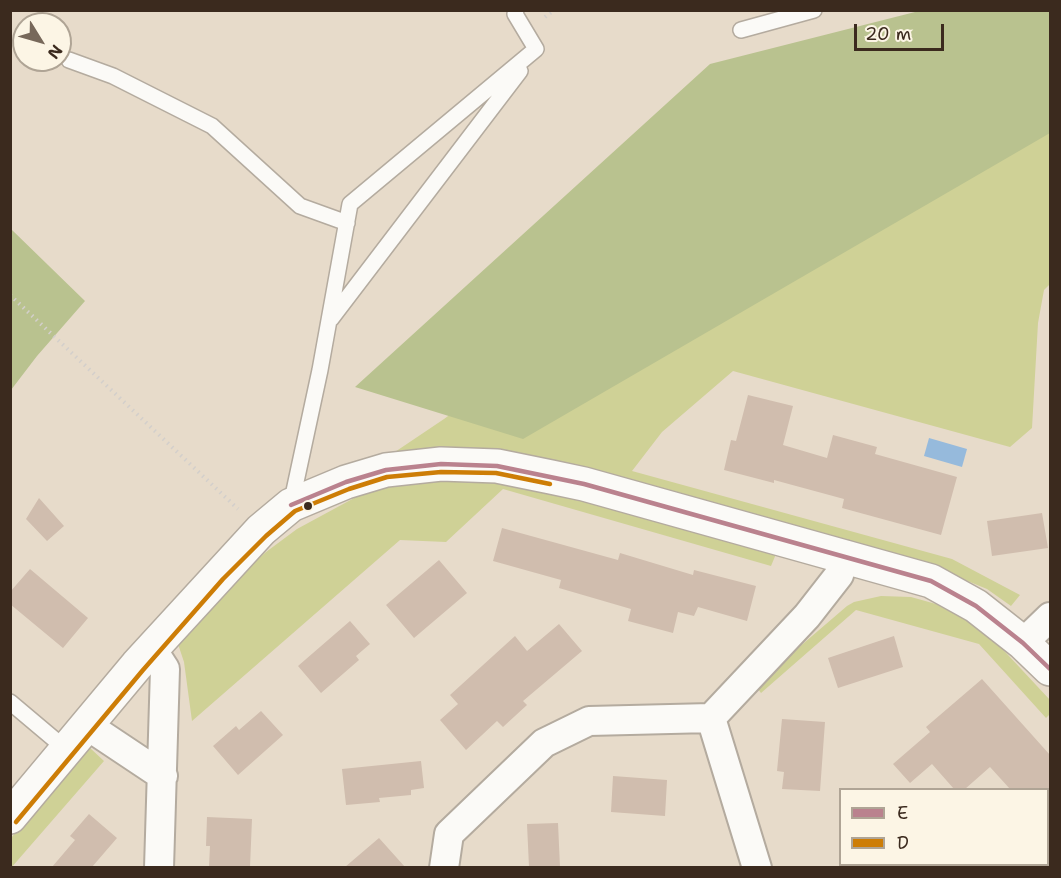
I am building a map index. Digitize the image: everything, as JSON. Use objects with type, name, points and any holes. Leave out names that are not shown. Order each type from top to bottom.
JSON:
[{"type":"street","points":[[10,817],[152,649],[261,530],[291,505],[346,482],[386,470],[441,464],[497,466],[584,484],[845,555],[931,581],[976,606],[1023,643],[1050,669]]},
{"type":"street","points":[[444,867],[449,834],[544,743],[589,722],[711,718],[807,616],[839,575],[845,555]]},
{"type":"street","points":[[1023,643],[1050,617]]},
{"type":"street","points":[[152,649],[165,669],[159,867]]},
{"type":"street","points":[[711,718],[757,867]]},
{"type":"street","points":[[77,738],[163,776]]},
{"type":"lane","points":[[516,10],[515,14],[536,49]]},
{"type":"lane","points":[[741,30],[814,10]]},
{"type":"lane","points":[[291,505],[329,323],[350,204],[536,49]]},
{"type":"lane","points":[[329,323],[536,49]]},
{"type":"lane","points":[[72,61],[113,76],[212,126],[300,206],[347,223]]},
{"type":"lane","points":[[10,702],[77,738]]},
{"type":"path","points":[[545,17],[554,10]]},
{"type":"path","points":[[10,295],[261,530]]},
{"type":"green space","points":[[919,11],[1050,11],[1050,133],[523,439],[355,387],[710,64]]},
{"type":"green space","points":[[998,11],[1050,11],[1050,284],[1044,290],[1038,323],[1032,428],[1010,447],[733,371],[662,432],[632,471],[952,559],[1020,595],[1011,606],[987,589],[948,573],[523,463],[383,460],[444,419]]},
{"type":"green space","points":[[11,229],[85,301],[11,390]]},
{"type":"green space","points":[[465,479],[506,483],[639,515],[776,554],[771,566],[503,489],[446,542],[400,540],[192,721],[184,662],[177,641],[234,580],[297,529],[369,490],[431,480]]},
{"type":"green space","points":[[881,596],[911,597],[936,604],[968,621],[995,641],[1050,700],[1050,714],[1046,718],[979,644],[856,610],[761,693],[755,685],[847,606],[854,602]]},
{"type":"green space","points":[[89,747],[104,761],[11,868],[11,838]]},
{"type":"water","points":[[929,438],[967,449],[962,467],[924,456]]},
{"type":"building","points":[[748,395],[793,406],[783,445],[827,458],[833,435],[877,447],[875,454],[957,477],[941,535],[842,508],[844,499],[774,480],[774,483],[724,470],[731,440],[736,441]]},
{"type":"building","points":[[39,498],[64,526],[47,541],[26,519]]},
{"type":"building","points":[[1042,513],[1048,548],[992,556],[987,521]]},
{"type":"building","points":[[502,528],[618,560],[620,553],[693,575],[694,570],[756,586],[747,621],[698,607],[694,616],[678,612],[673,633],[628,621],[631,609],[559,588],[561,580],[493,561]]},
{"type":"building","points":[[439,560],[467,593],[414,638],[386,605]]},
{"type":"building","points":[[30,569],[88,618],[63,648],[10,604],[10,592]]},
{"type":"building","points":[[350,621],[370,644],[356,656],[359,660],[321,693],[298,666]]},
{"type":"building","points":[[559,624],[582,651],[523,701],[527,705],[503,727],[497,721],[466,750],[440,720],[458,704],[450,695],[515,636],[527,651]]},
{"type":"building","points":[[894,636],[903,667],[838,688],[828,658]]},
{"type":"building","points":[[982,679],[1050,755],[1050,789],[1009,788],[990,767],[966,788],[953,788],[932,764],[910,783],[893,764],[930,732],[926,727]]},
{"type":"building","points":[[261,711],[283,735],[238,775],[213,746],[236,726],[239,730]]},
{"type":"building","points":[[782,719],[825,722],[820,791],[782,789],[784,772],[777,771]]},
{"type":"building","points":[[421,761],[424,788],[411,790],[411,795],[379,798],[380,802],[346,805],[342,769]]},
{"type":"building","points":[[613,776],[667,780],[665,816],[611,812]]},
{"type":"building","points":[[89,814],[117,838],[92,867],[52,867],[75,840],[70,836]]},
{"type":"building","points":[[207,817],[252,819],[250,867],[209,867],[210,846],[206,846]]},
{"type":"building","points":[[558,823],[560,867],[529,867],[527,824]]},
{"type":"building","points":[[379,838],[405,867],[345,867]]},
{"type":"transit line","name":"E","points":[[291,505],[346,482],[386,470],[441,464],[497,466],[584,484],[931,581],[976,606],[1023,643],[1050,669]]},
{"type":"transit line","name":"D","points":[[16,822],[143,670],[223,579],[295,511],[349,489],[387,477],[441,472],[496,473],[550,484]]}]
